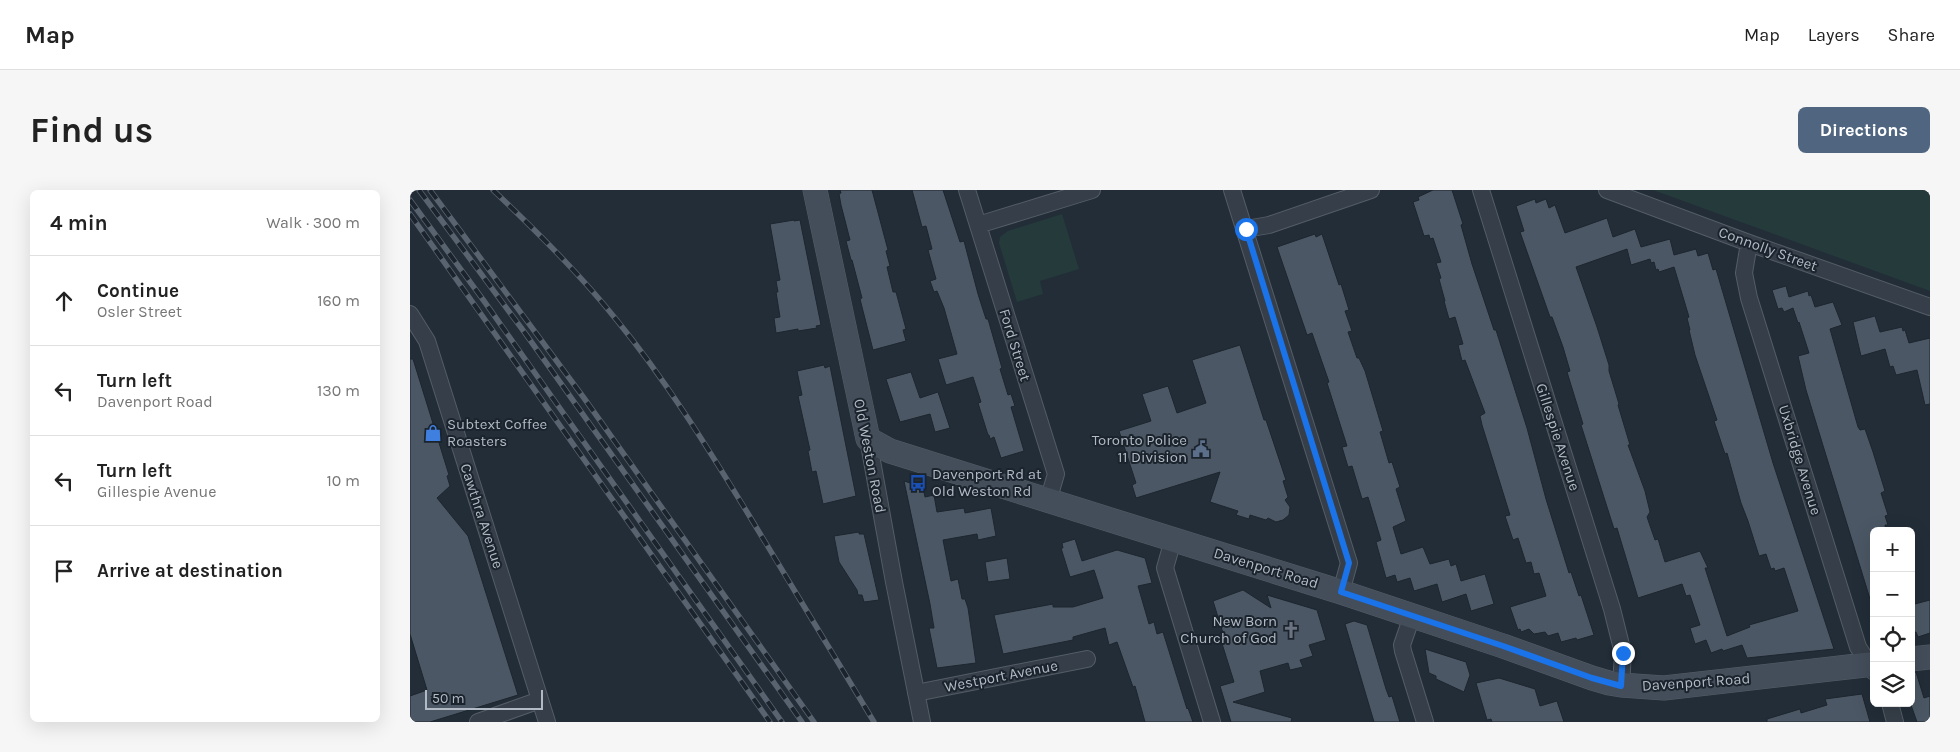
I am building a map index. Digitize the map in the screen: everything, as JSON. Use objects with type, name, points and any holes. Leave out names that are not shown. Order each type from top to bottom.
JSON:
[{"type":"street","name":"Old Weston Road","points":[[815,190],[868,439],[874,481],[922,722]]},
{"type":"street","name":"Ford Street","points":[[967,190],[1056,474],[1048,501]]},
{"type":"street","points":[[978,226],[1092,190]]},
{"type":"street","points":[[1232,190],[1246,229],[1349,563],[1341,592]]},
{"type":"street","points":[[1246,229],[1269,225],[1371,190]]},
{"type":"street","name":"Gillespie Avenue","points":[[1481,190],[1612,609],[1623,653],[1621,686]]},
{"type":"street","name":"Connolly Street","points":[[1607,190],[1930,307]]},
{"type":"street","name":"Uxbridge Avenue","points":[[1749,243],[1744,273],[1749,298],[1858,647],[1870,664]]},
{"type":"street","name":"Cawthra Avenue","points":[[410,314],[427,341],[547,722]]},
{"type":"street","name":"Davenport Road","points":[[868,439],[890,451],[1341,592],[1592,678],[1621,686],[1664,688],[1870,667]]},
{"type":"street","points":[[1173,540],[1165,568],[1212,722]]},
{"type":"street","points":[[1412,616],[1404,640],[1403,651],[1425,722]]},
{"type":"street","points":[[1915,659],[1930,657]]},
{"type":"street","name":"Westport Avenue","points":[[916,693],[1087,659]]},
{"type":"street","points":[[478,722],[540,700]]},
{"type":"street","points":[[1891,707],[1895,722]]},
{"type":"green space","points":[[1653,190],[1930,190],[1930,291]]},
{"type":"green space","points":[[1062,214],[1079,269],[1040,281],[1043,294],[1017,302],[999,243],[1000,237],[1008,231]]},
{"type":"building","points":[[840,190],[872,190],[888,250],[886,251],[890,266],[887,267],[893,292],[896,292],[906,329],[903,330],[906,341],[873,350],[860,299],[862,298],[846,241],[850,240],[841,205]]},
{"type":"building","points":[[912,190],[943,190],[960,242],[964,241],[978,294],[986,319],[988,319],[1002,368],[1000,369],[1008,395],[1011,394],[1015,406],[1011,407],[1024,451],[1001,458],[994,437],[990,439],[988,435],[978,403],[981,402],[973,377],[946,385],[938,359],[957,354],[944,308],[937,291],[934,292],[930,281],[936,279],[928,250],[932,249],[926,226],[922,227]]},
{"type":"building","points":[[1433,190],[1452,190],[1463,224],[1461,225],[1472,264],[1494,330],[1496,330],[1527,428],[1546,499],[1569,573],[1571,572],[1579,596],[1581,595],[1594,635],[1561,642],[1558,633],[1548,636],[1545,632],[1534,634],[1529,629],[1521,632],[1520,629],[1518,630],[1510,607],[1546,596],[1539,573],[1534,574],[1531,562],[1526,563],[1518,538],[1513,540],[1505,516],[1510,515],[1480,416],[1485,413],[1465,360],[1462,361],[1458,345],[1463,344],[1455,317],[1449,319],[1444,301],[1439,279],[1441,278],[1436,263],[1441,262],[1433,238],[1430,239],[1429,235],[1424,236],[1413,202],[1419,200],[1418,197]]},
{"type":"building","points":[[1535,199],[1536,203],[1546,199],[1549,208],[1555,205],[1565,233],[1607,218],[1613,237],[1635,229],[1641,247],[1670,239],[1674,255],[1696,249],[1698,256],[1708,253],[1713,270],[1716,269],[1773,463],[1834,649],[1747,658],[1742,645],[1711,653],[1706,640],[1695,644],[1690,628],[1700,625],[1690,595],[1686,596],[1682,584],[1638,598],[1617,528],[1614,529],[1581,425],[1583,424],[1567,372],[1570,371],[1563,347],[1552,317],[1550,317],[1520,232],[1524,231],[1516,206]],"holes":[[[1627,249],[1631,265],[1650,259],[1651,263],[1654,262],[1656,270],[1658,269],[1659,272],[1674,267],[1689,317],[1687,318],[1695,355],[1717,420],[1714,421],[1725,454],[1727,453],[1759,556],[1766,554],[1771,569],[1774,568],[1775,571],[1784,568],[1798,611],[1749,625],[1750,627],[1727,636],[1705,568],[1708,568],[1700,551],[1665,562],[1658,539],[1655,540],[1647,517],[1650,512],[1645,491],[1628,445],[1630,445],[1609,371],[1609,365],[1576,267]]]},
{"type":"building","points":[[800,220],[821,325],[816,326],[817,328],[776,333],[774,318],[780,317],[776,281],[780,280],[770,224]]},
{"type":"building","points":[[1315,234],[1316,237],[1322,234],[1339,285],[1341,284],[1349,310],[1345,311],[1352,331],[1348,332],[1357,358],[1359,358],[1365,371],[1383,431],[1380,432],[1389,463],[1392,462],[1400,487],[1396,489],[1406,521],[1393,527],[1401,554],[1423,547],[1430,564],[1449,559],[1451,566],[1456,564],[1461,581],[1485,574],[1494,604],[1471,611],[1466,594],[1442,602],[1437,584],[1414,591],[1410,578],[1397,582],[1395,575],[1386,578],[1376,542],[1381,540],[1368,497],[1362,499],[1352,466],[1348,467],[1342,447],[1347,446],[1327,383],[1329,382],[1312,333],[1307,335],[1277,247]]},
{"type":"building","points":[[1786,286],[1789,297],[1808,291],[1815,307],[1833,302],[1842,325],[1830,329],[1858,427],[1860,430],[1865,429],[1873,452],[1885,491],[1881,493],[1888,515],[1885,516],[1888,525],[1885,525],[1885,527],[1870,527],[1870,599],[1806,390],[1798,356],[1809,353],[1793,308],[1784,312],[1782,308],[1778,309],[1772,290]]},
{"type":"building","points":[[1875,316],[1880,332],[1902,327],[1903,331],[1905,330],[1909,343],[1930,338],[1930,404],[1925,405],[1917,370],[1896,375],[1893,366],[1890,367],[1885,349],[1861,356],[1853,322]]},
{"type":"building","name":"Toronto Police 11 Division","points":[[1240,345],[1286,480],[1283,481],[1288,497],[1285,500],[1290,507],[1289,515],[1283,520],[1276,522],[1268,518],[1266,520],[1250,515],[1249,519],[1236,515],[1238,511],[1210,502],[1220,472],[1136,498],[1132,485],[1136,483],[1119,431],[1151,421],[1142,394],[1168,386],[1177,413],[1206,403],[1192,360]]},
{"type":"building","points":[[410,359],[413,359],[449,475],[447,476],[450,486],[437,498],[468,536],[518,695],[430,722],[410,722],[410,696],[427,690],[410,634]]},
{"type":"building","points":[[824,365],[825,368],[830,366],[856,496],[823,504],[816,471],[812,472],[808,451],[810,450],[798,396],[802,395],[797,371]]},
{"type":"building","points":[[911,372],[920,398],[938,392],[950,428],[935,432],[930,414],[900,422],[886,379]]},
{"type":"building","points":[[904,481],[923,487],[925,497],[934,495],[937,512],[964,508],[965,513],[991,508],[996,536],[978,540],[977,534],[943,540],[951,581],[958,579],[962,599],[965,599],[968,608],[976,663],[937,668],[929,628],[934,628],[930,604]]},
{"type":"building","points":[[859,532],[859,534],[864,534],[879,600],[864,602],[862,595],[858,595],[857,590],[839,562],[834,536]]},
{"type":"building","points":[[1075,539],[1082,561],[1117,550],[1145,558],[1152,583],[1138,586],[1149,624],[1154,622],[1157,634],[1163,632],[1187,709],[1193,722],[1145,722],[1135,686],[1133,687],[1117,642],[1109,645],[1105,628],[1073,637],[1073,640],[1003,654],[994,615],[1053,604],[1053,607],[1073,607],[1103,598],[1094,570],[1070,577],[1061,548],[1063,548],[1062,543]]},
{"type":"building","points":[[1007,558],[1010,579],[988,582],[985,562]]},
{"type":"building","points":[[1243,590],[1271,608],[1267,595],[1317,610],[1326,640],[1309,645],[1313,656],[1300,660],[1303,667],[1290,670],[1288,663],[1260,671],[1265,692],[1233,702],[1292,718],[1291,722],[1231,722],[1220,686],[1234,682],[1219,634],[1223,633],[1213,601]]},
{"type":"building","points":[[1930,600],[1930,633],[1918,637],[1915,632],[1915,604]]},
{"type":"building","points":[[1354,621],[1367,625],[1386,689],[1389,697],[1392,696],[1400,722],[1374,722],[1345,624]]},
{"type":"building","points":[[1425,649],[1466,662],[1470,675],[1464,692],[1436,679],[1436,676],[1429,673]]},
{"type":"building","points":[[1915,672],[1924,698],[1930,696],[1930,722],[1917,722],[1912,707],[1915,707]]},
{"type":"building","points":[[1499,678],[1535,689],[1540,706],[1557,701],[1564,722],[1492,722],[1491,719],[1487,720],[1476,683]]},
{"type":"building","points":[[1862,694],[1870,722],[1767,722],[1767,719],[1800,709],[1801,713],[1827,705],[1825,699]]},
{"type":"railway","points":[[419,190],[525,333],[802,722]]},
{"type":"railway","points":[[430,190],[584,398],[814,722]]},
{"type":"railway","points":[[493,190],[541,236],[586,284],[651,365],[716,462],[874,722]]},
{"type":"railway","points":[[410,200],[484,301],[782,722]]},
{"type":"railway","points":[[410,214],[770,722]]},
{"type":"place","name":"Subtext Coffee Roasters","points":[[433,433]]},
{"type":"place","name":"Toronto Police 11 Division","points":[[1201,449]]},
{"type":"place","name":"Davenport Rd at Old Weston Rd","points":[[918,483]]},
{"type":"place","name":"New Born Church of God","points":[[1291,630]]},
{"type":"route","points":[[1246,229],[1349,563],[1341,592],[1503,646],[1565,669],[1621,686],[1623,653]]}]
